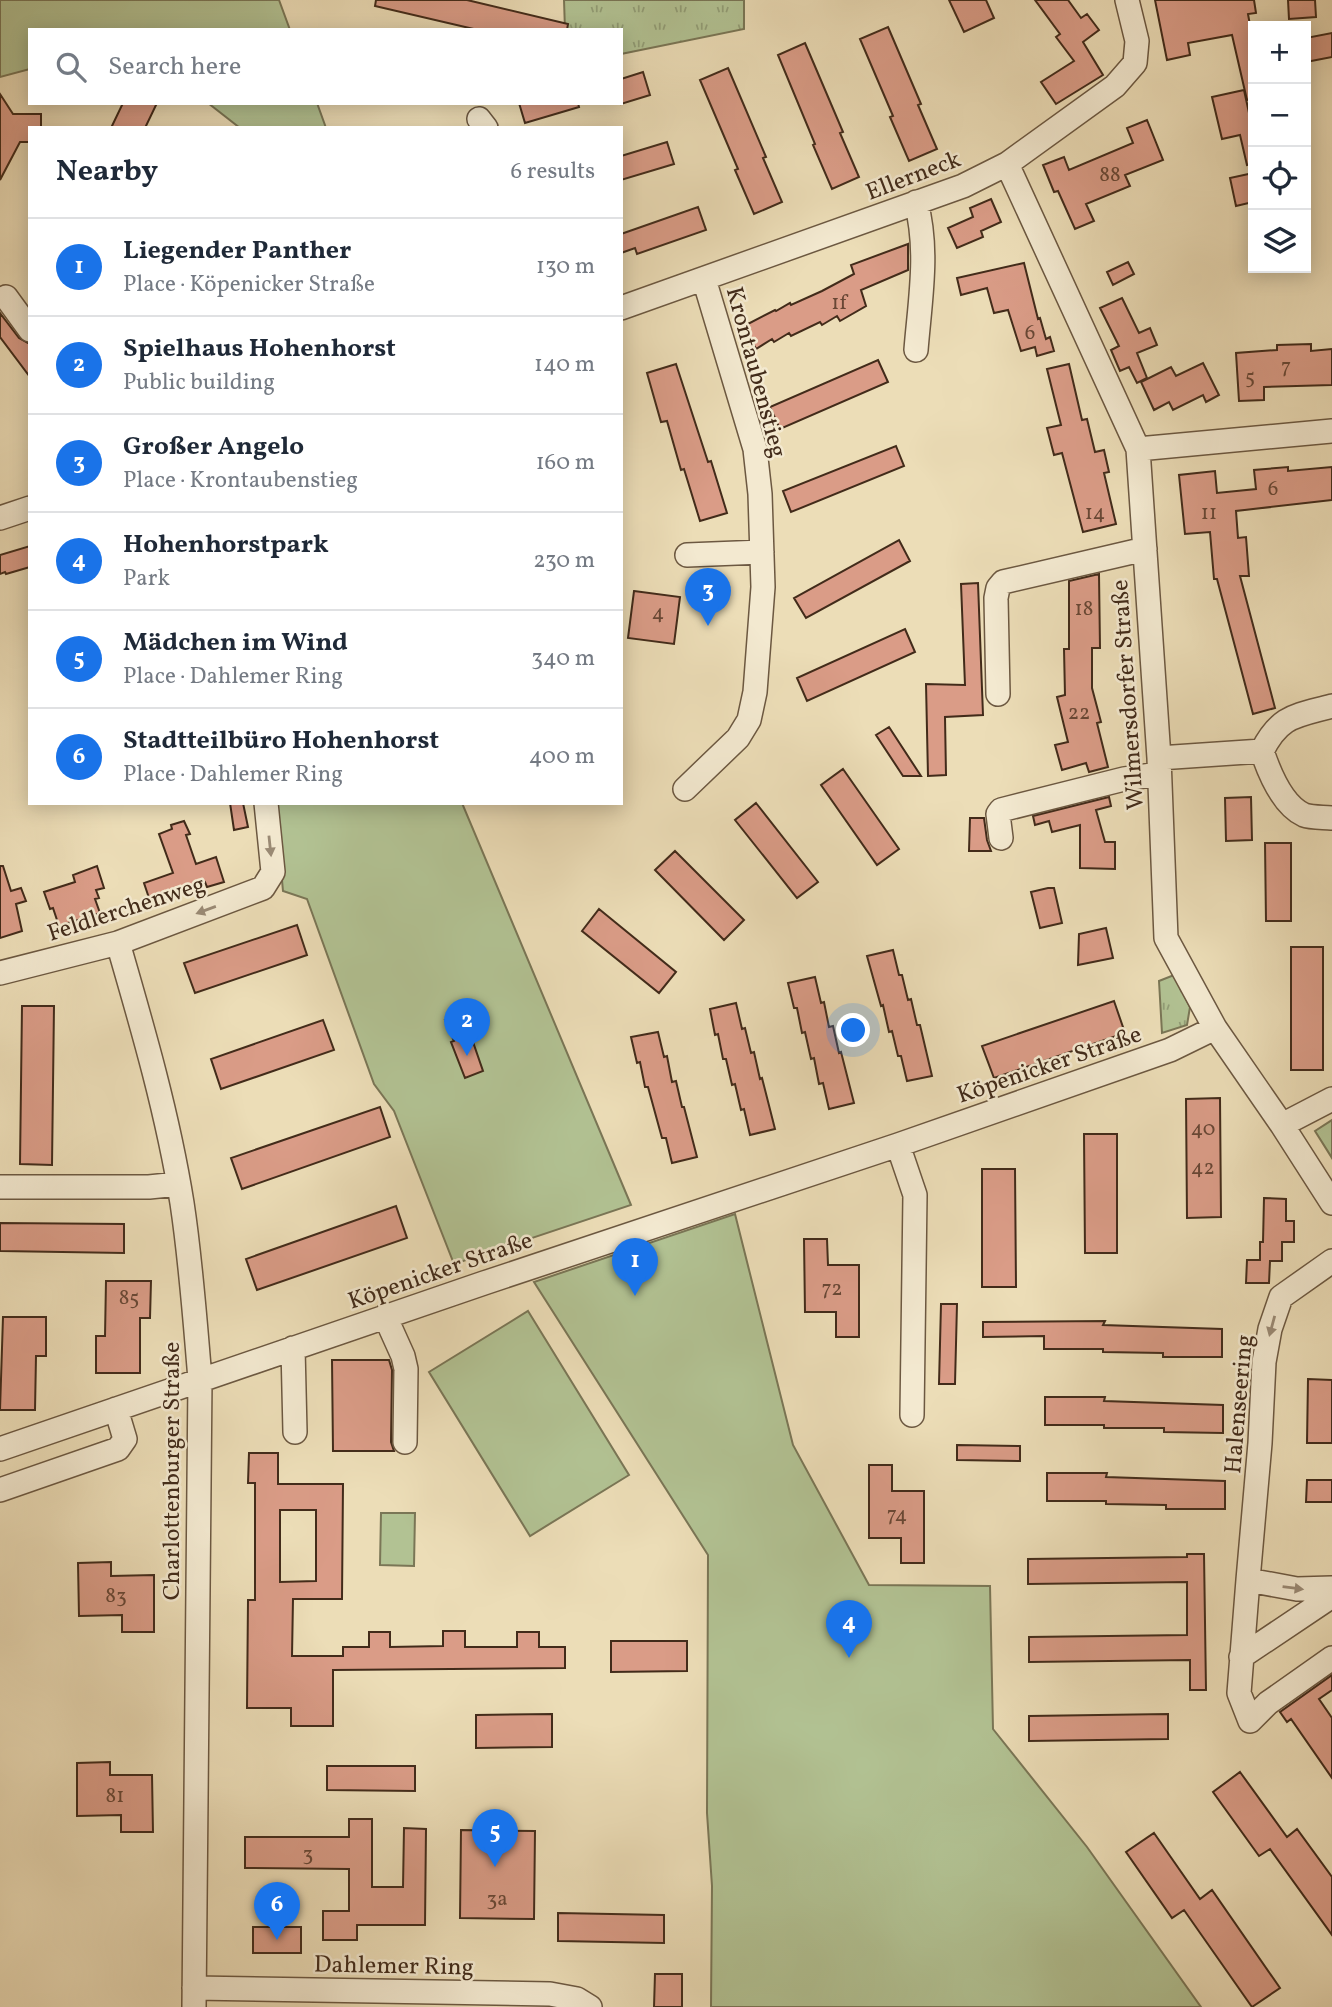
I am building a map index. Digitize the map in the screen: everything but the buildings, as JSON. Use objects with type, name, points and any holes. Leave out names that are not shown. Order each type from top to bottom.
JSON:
[{"type":"street","name":"Ellerneck","points":[[623,307],[963,186],[1007,164],[1115,86],[1135,63],[1137,41],[1127,0]]},
{"type":"street","name":"Wilmersdorfer Straße","points":[[1007,164],[1138,449],[1159,766],[1167,938],[1215,1028],[1332,1203]]},
{"type":"street","points":[[916,202],[922,224],[924,259],[916,350]]},
{"type":"street","name":"Krontaubenstieg","points":[[685,789],[738,738],[749,720],[757,669],[763,587],[760,494],[755,449],[704,279]]},
{"type":"street","points":[[6,297],[28,327]]},
{"type":"street","points":[[1138,449],[1332,431]]},
{"type":"street","points":[[0,518],[28,509]]},
{"type":"street","points":[[998,694],[996,598],[998,588],[1003,582],[1145,549]]},
{"type":"street","points":[[687,555],[762,552]]},
{"type":"street","points":[[1332,706],[1291,718],[1272,732],[1262,751],[1271,778],[1286,799],[1304,815],[1332,818]]},
{"type":"street","points":[[1001,838],[998,814],[1001,810],[1124,779],[1159,766],[1262,751]]},
{"type":"street","name":"Feldlerchenweg","points":[[0,973],[118,943],[266,886],[273,872],[266,805]]},
{"type":"street","name":"Charlottenburger Straße","points":[[118,943],[153,1059],[178,1184],[191,1276],[200,1379],[194,1998]]},
{"type":"street","name":"Köpenicker Straße","points":[[0,1449],[385,1316],[898,1145],[1170,1050],[1215,1028]]},
{"type":"street","points":[[1282,1125],[1332,1099]]},
{"type":"street","points":[[898,1145],[915,1195],[912,1415]]},
{"type":"street","points":[[0,1187],[149,1187],[178,1184]]},
{"type":"street","name":"Halenseering","points":[[1332,1261],[1281,1297],[1270,1329],[1264,1362],[1261,1443],[1239,1693],[1250,1721],[1269,1703],[1332,1658]]},
{"type":"street","points":[[385,1316],[403,1356],[406,1370],[405,1442]]},
{"type":"street","points":[[293,1348],[295,1432]]},
{"type":"street","points":[[0,1490],[118,1449],[125,1439],[116,1409]]},
{"type":"street","points":[[1248,1580],[1297,1589],[1332,1588]]},
{"type":"street","points":[[1241,1657],[1332,1596]]},
{"type":"street","name":"Dahlemer Ring","points":[[194,1998],[550,1994],[577,1999],[590,2007]]},
{"type":"green space","points":[[0,0],[279,0],[289,28],[28,28],[28,70],[0,77]]},
{"type":"green space","points":[[564,0],[744,0],[744,29],[623,54],[623,28],[565,28]]},
{"type":"green space","points":[[211,105],[318,105],[325,126],[237,126]]},
{"type":"green space","points":[[275,805],[463,805],[631,1205],[454,1264],[394,1111],[374,1084],[307,899],[283,891]]},
{"type":"green space","points":[[1174,975],[1190,1007],[1187,1025],[1162,1033],[1159,981]]},
{"type":"green space","points":[[1332,1120],[1332,1158],[1315,1131]]},
{"type":"green space","points":[[735,1214],[793,1445],[869,1585],[990,1586],[993,1729],[1087,1847],[1201,2007],[711,2007],[712,1886],[707,1813],[708,1555],[534,1282]]},
{"type":"green space","points":[[528,1311],[629,1475],[530,1536],[429,1372]]},
{"type":"green space","points":[[381,1513],[415,1513],[414,1566],[380,1565]]},
{"type":"place","name":"Großer Angelo","points":[[708,626]]},
{"type":"place","name":"Spielhaus Hohenhorst","points":[[467,1056]]},
{"type":"place","name":"Liegender Panther","points":[[635,1296]]},
{"type":"place","name":"Hohenhorstpark","points":[[849,1658]]},
{"type":"place","name":"Mädchen im Wind","points":[[495,1867]]},
{"type":"place","name":"Stadtteilbüro Hohenhorst","points":[[277,1940]]}]
